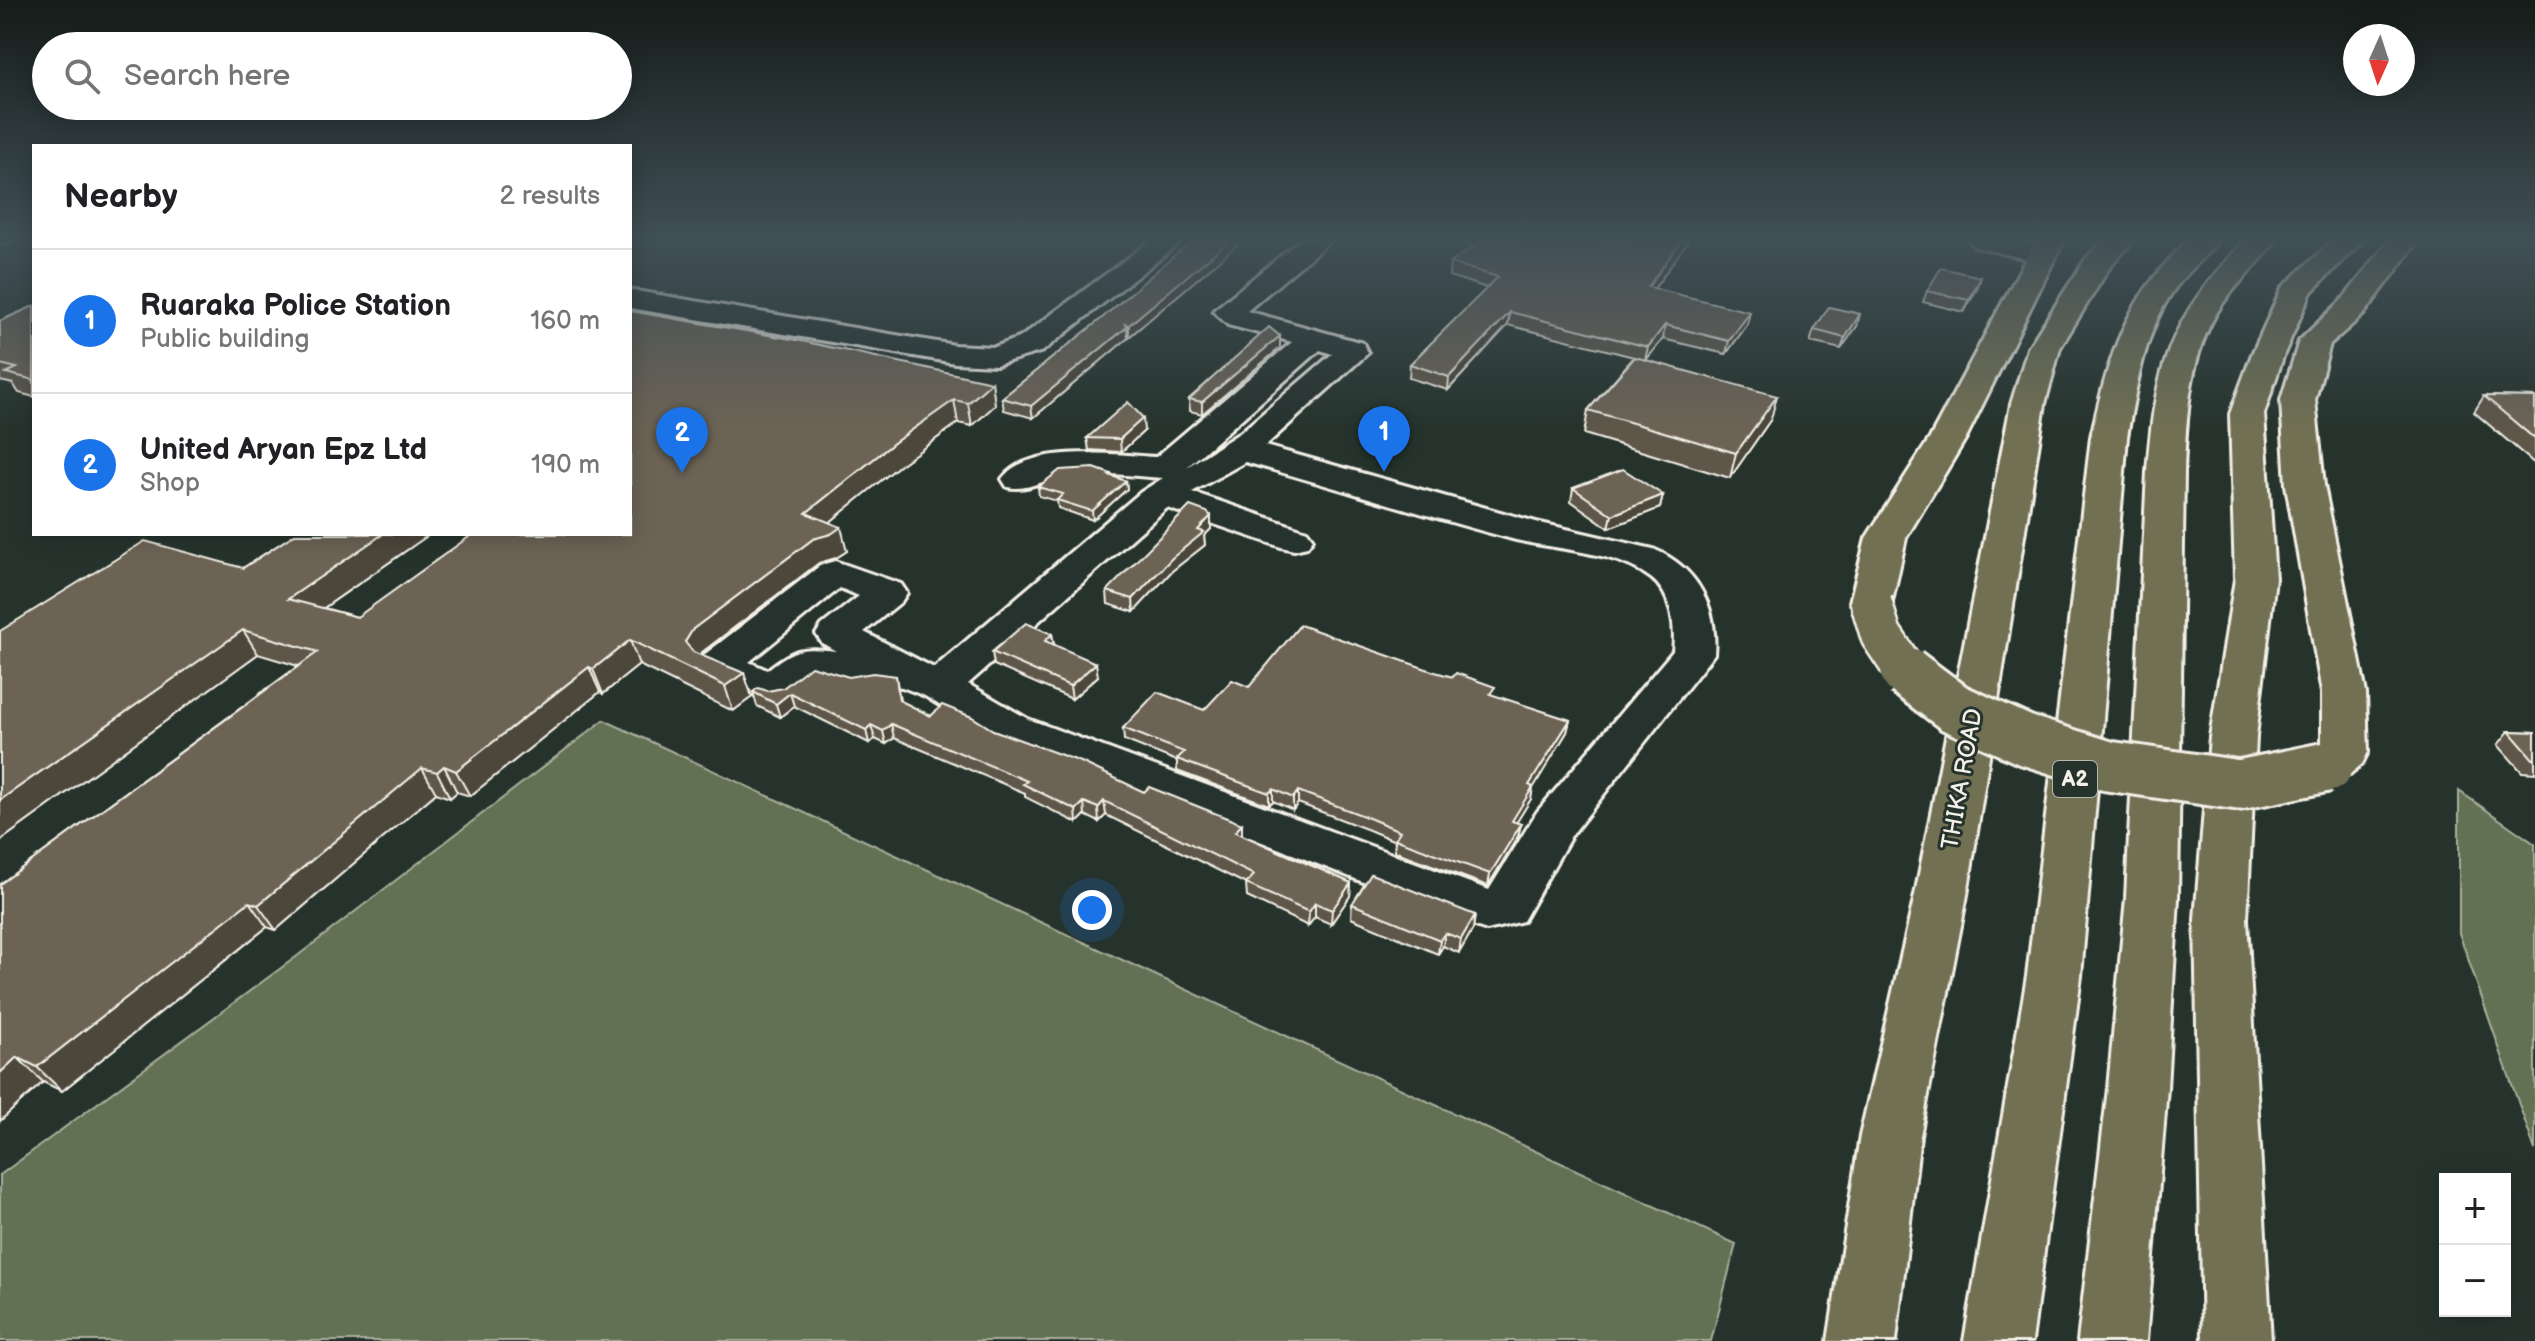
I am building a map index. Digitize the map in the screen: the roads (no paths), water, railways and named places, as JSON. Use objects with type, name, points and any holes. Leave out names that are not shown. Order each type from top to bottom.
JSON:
[{"type":"main road","points":[[2032,303],[2022,344],[1948,438],[1886,538],[1871,602],[1881,635],[1908,675],[1954,708],[2025,740],[2108,766],[2239,785],[2327,767],[2345,752],[2344,693],[2305,485],[2298,400],[2315,341],[2356,303]]},
{"type":"main road","name":"THIKA ROAD","points":[[1862,1341],[1890,1136],[1941,895],[2028,404],[2022,344],[2060,303]]},
{"type":"main road","name":"A2","points":[[1998,1341],[2054,976],[2109,437],[2121,379],[2152,303]]},
{"type":"main road","points":[[2112,1341],[2140,1078],[2155,833],[2164,593],[2164,465],[2183,349],[2207,303]]},
{"type":"main road","points":[[2237,1341],[2221,919],[2233,737],[2255,579],[2247,414],[2291,303]]},
{"type":"main road","points":[[2268,354],[2301,389]]},
{"type":"street","points":[[651,303],[955,354],[996,356],[1032,344],[1084,303]]},
{"type":"street","points":[[1171,480],[1240,450],[1352,353],[1352,350],[1239,319],[1228,311],[1239,303]]},
{"type":"street","points":[[805,661],[924,680],[1171,480],[1315,339]]},
{"type":"street","points":[[836,634],[1012,730],[1175,789],[1487,910],[1505,907],[1554,824],[1693,654],[1696,639],[1687,602],[1677,580],[1665,568],[1629,554],[1527,531],[1240,450]]},
{"type":"street","points":[[1020,479],[1035,470],[1056,465],[1171,480],[1294,539]]},
{"type":"street","points":[[835,573],[887,593],[836,634],[771,688],[719,665],[835,573]]},
{"type":"place","name":"Ruaraka Police Station","points":[[1384,472]]},
{"type":"place","name":"United Aryan Epz Ltd","points":[[682,473]]}]
